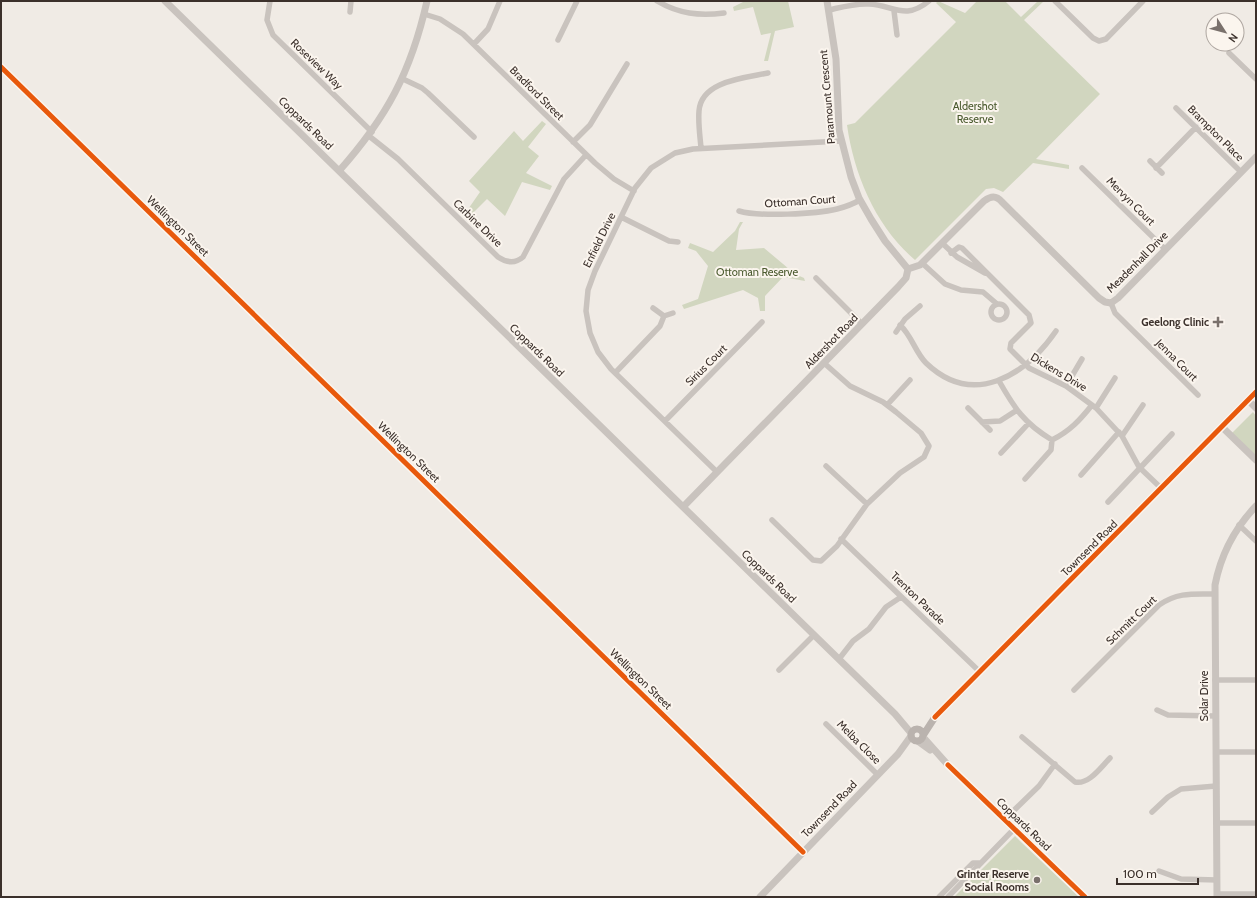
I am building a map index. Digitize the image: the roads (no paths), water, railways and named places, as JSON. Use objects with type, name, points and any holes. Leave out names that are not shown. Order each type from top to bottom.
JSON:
[{"type":"main road","name":"Townsend Road","points":[[917,735],[1256,392]]},
{"type":"street","name":"Coppards Road","points":[[165,1],[895,714],[1085,897]]},
{"type":"street","name":"Roseview Way","points":[[270,1],[267,20],[273,35],[371,134]]},
{"type":"street","points":[[350,12],[351,1]]},
{"type":"street","points":[[339,171],[371,134],[385,112],[402,79],[415,48],[427,1]]},
{"type":"street","points":[[474,44],[488,29],[500,1]]},
{"type":"street","points":[[558,40],[577,1]]},
{"type":"street","points":[[656,1],[684,13],[701,15],[724,13]]},
{"type":"street","name":"Paramount Crescent","points":[[827,1],[836,59],[841,141],[851,177],[860,200],[885,241],[908,269]]},
{"type":"street","points":[[829,10],[853,4],[866,4],[894,10],[910,10],[929,1]]},
{"type":"street","points":[[1055,1],[1093,38],[1099,41],[1106,39],[1143,1]]},
{"type":"street","points":[[894,10],[897,35]]},
{"type":"street","name":"Bradford Street","points":[[424,14],[440,19],[463,34],[604,172],[634,191]]},
{"type":"street","points":[[1229,53],[1256,79]]},
{"type":"street","points":[[573,142],[590,125],[627,64]]},
{"type":"street","name":"Wellington Street","points":[[1,67],[803,852]]},
{"type":"street","points":[[701,148],[699,110],[705,94],[717,86],[768,73]]},
{"type":"street","points":[[402,79],[425,90],[474,137]]},
{"type":"street","name":"Brampton Place","points":[[1176,108],[1241,172]]},
{"type":"street","points":[[1156,168],[1196,127]]},
{"type":"street","name":"Carbine Drive","points":[[371,134],[498,257],[510,262],[519,260],[523,257],[564,178],[586,155]]},
{"type":"street","name":"Enfield Drive","points":[[717,472],[615,373],[598,352],[590,333],[586,311],[591,281],[634,191],[645,174],[666,157],[685,150],[701,148],[841,141]]},
{"type":"street","name":"Meadenhall Drive","points":[[942,243],[984,201],[989,197],[994,197],[1002,202],[1099,298],[1105,302],[1111,303],[1256,157]]},
{"type":"street","points":[[1150,161],[1162,173]]},
{"type":"street","name":"Mervyn Court","points":[[1082,168],[1165,249]]},
{"type":"street","name":"Ottoman Court","points":[[739,210],[758,215],[831,211],[844,208],[860,200]]},
{"type":"street","points":[[621,217],[669,241],[678,242]]},
{"type":"street","points":[[908,269],[918,267],[942,243]]},
{"type":"street","name":"Dickens Drive","points":[[942,243],[951,253],[973,263]]},
{"type":"street","name":"Dickens Drive","points":[[951,253],[960,247],[973,263],[987,274],[1031,318],[1029,326],[1013,340],[1010,346],[1015,355],[1026,365],[1066,386],[1094,406],[1120,434],[1139,467],[1161,488]]},
{"type":"street","points":[[922,263],[944,284],[961,290],[984,292],[997,304]]},
{"type":"street","name":"Aldershot Road","points":[[683,507],[903,282],[908,275],[908,269]]},
{"type":"street","points":[[816,278],[862,324]]},
{"type":"street","name":"Jenna Court","points":[[1111,303],[1115,313],[1198,395]]},
{"type":"street","points":[[896,332],[900,325],[920,306]]},
{"type":"street","points":[[653,308],[664,316]]},
{"type":"street","points":[[664,316],[672,314]]},
{"type":"street","points":[[615,373],[660,326],[664,316]]},
{"type":"street","name":"Sirius Court","points":[[665,421],[762,322]]},
{"type":"street","points":[[900,325],[910,335],[925,361],[946,377],[975,385],[999,381],[1026,365],[1041,351],[1056,331]]},
{"type":"street","points":[[1066,386],[1082,359]]},
{"type":"street","points":[[772,520],[817,562],[824,560],[867,504],[893,479],[924,457],[928,451],[928,442],[921,433],[887,405],[850,386],[824,363]]},
{"type":"street","points":[[1052,440],[1071,429],[1094,406],[1115,378]]},
{"type":"street","points":[[887,405],[910,380]]},
{"type":"street","points":[[999,381],[1017,410],[1028,424],[1052,440]]},
{"type":"street","points":[[1248,400],[1256,408]]},
{"type":"street","points":[[1081,475],[1120,434],[1142,405]]},
{"type":"street","points":[[968,408],[990,430]]},
{"type":"street","points":[[982,422],[1000,421],[1017,410]]},
{"type":"street","points":[[1001,453],[1028,424]]},
{"type":"street","points":[[1222,427],[1256,460]]},
{"type":"street","points":[[1108,502],[1131,478],[1139,467],[1172,434]]},
{"type":"street","points":[[1025,479],[1051,450],[1052,440]]},
{"type":"street","points":[[826,466],[867,504]]},
{"type":"street","name":"Solar Drive","points":[[1217,896],[1215,594],[1221,562],[1226,548],[1239,524],[1256,506]]},
{"type":"street","points":[[1239,524],[1256,541]]},
{"type":"street","name":"Trenton Parade","points":[[841,539],[980,672]]},
{"type":"street","name":"Schmitt Court","points":[[1074,690],[1159,604],[1171,596],[1186,594],[1215,594]]},
{"type":"street","points":[[839,659],[853,641],[869,629],[886,607],[901,597]]},
{"type":"street","points":[[779,670],[814,635]]},
{"type":"street","points":[[1215,680],[1256,680]]},
{"type":"street","points":[[1157,710],[1168,715],[1215,716]]},
{"type":"street","name":"Melba Close","points":[[826,724],[878,775]]},
{"type":"street","name":"Townsend Road","points":[[760,897],[917,735]]},
{"type":"street","points":[[1022,737],[1072,780],[1079,783],[1094,774],[1110,758]]},
{"type":"street","points":[[1216,752],[1256,752]]},
{"type":"street","points":[[1004,819],[1039,786],[1055,764]]},
{"type":"street","points":[[1152,812],[1168,797],[1181,789],[1216,786]]},
{"type":"street","points":[[1216,823],[1256,823]]},
{"type":"street","points":[[948,897],[1014,829]]},
{"type":"street","points":[[939,897],[973,863],[981,863]]},
{"type":"street","points":[[1159,871],[1181,879],[1217,880]]},
{"type":"street","points":[[1217,896],[1256,894]]},
{"type":"place","name":"Geelong Clinic","points":[[1218,322]]},
{"type":"place","name":"Grinter Reserve Social Rooms","points":[[1037,880]]},
{"type":"park label","name":"Aldershot Reserve","points":[[975,112]]},
{"type":"park label","name":"Ottoman Reserve","points":[[757,272]]}]
